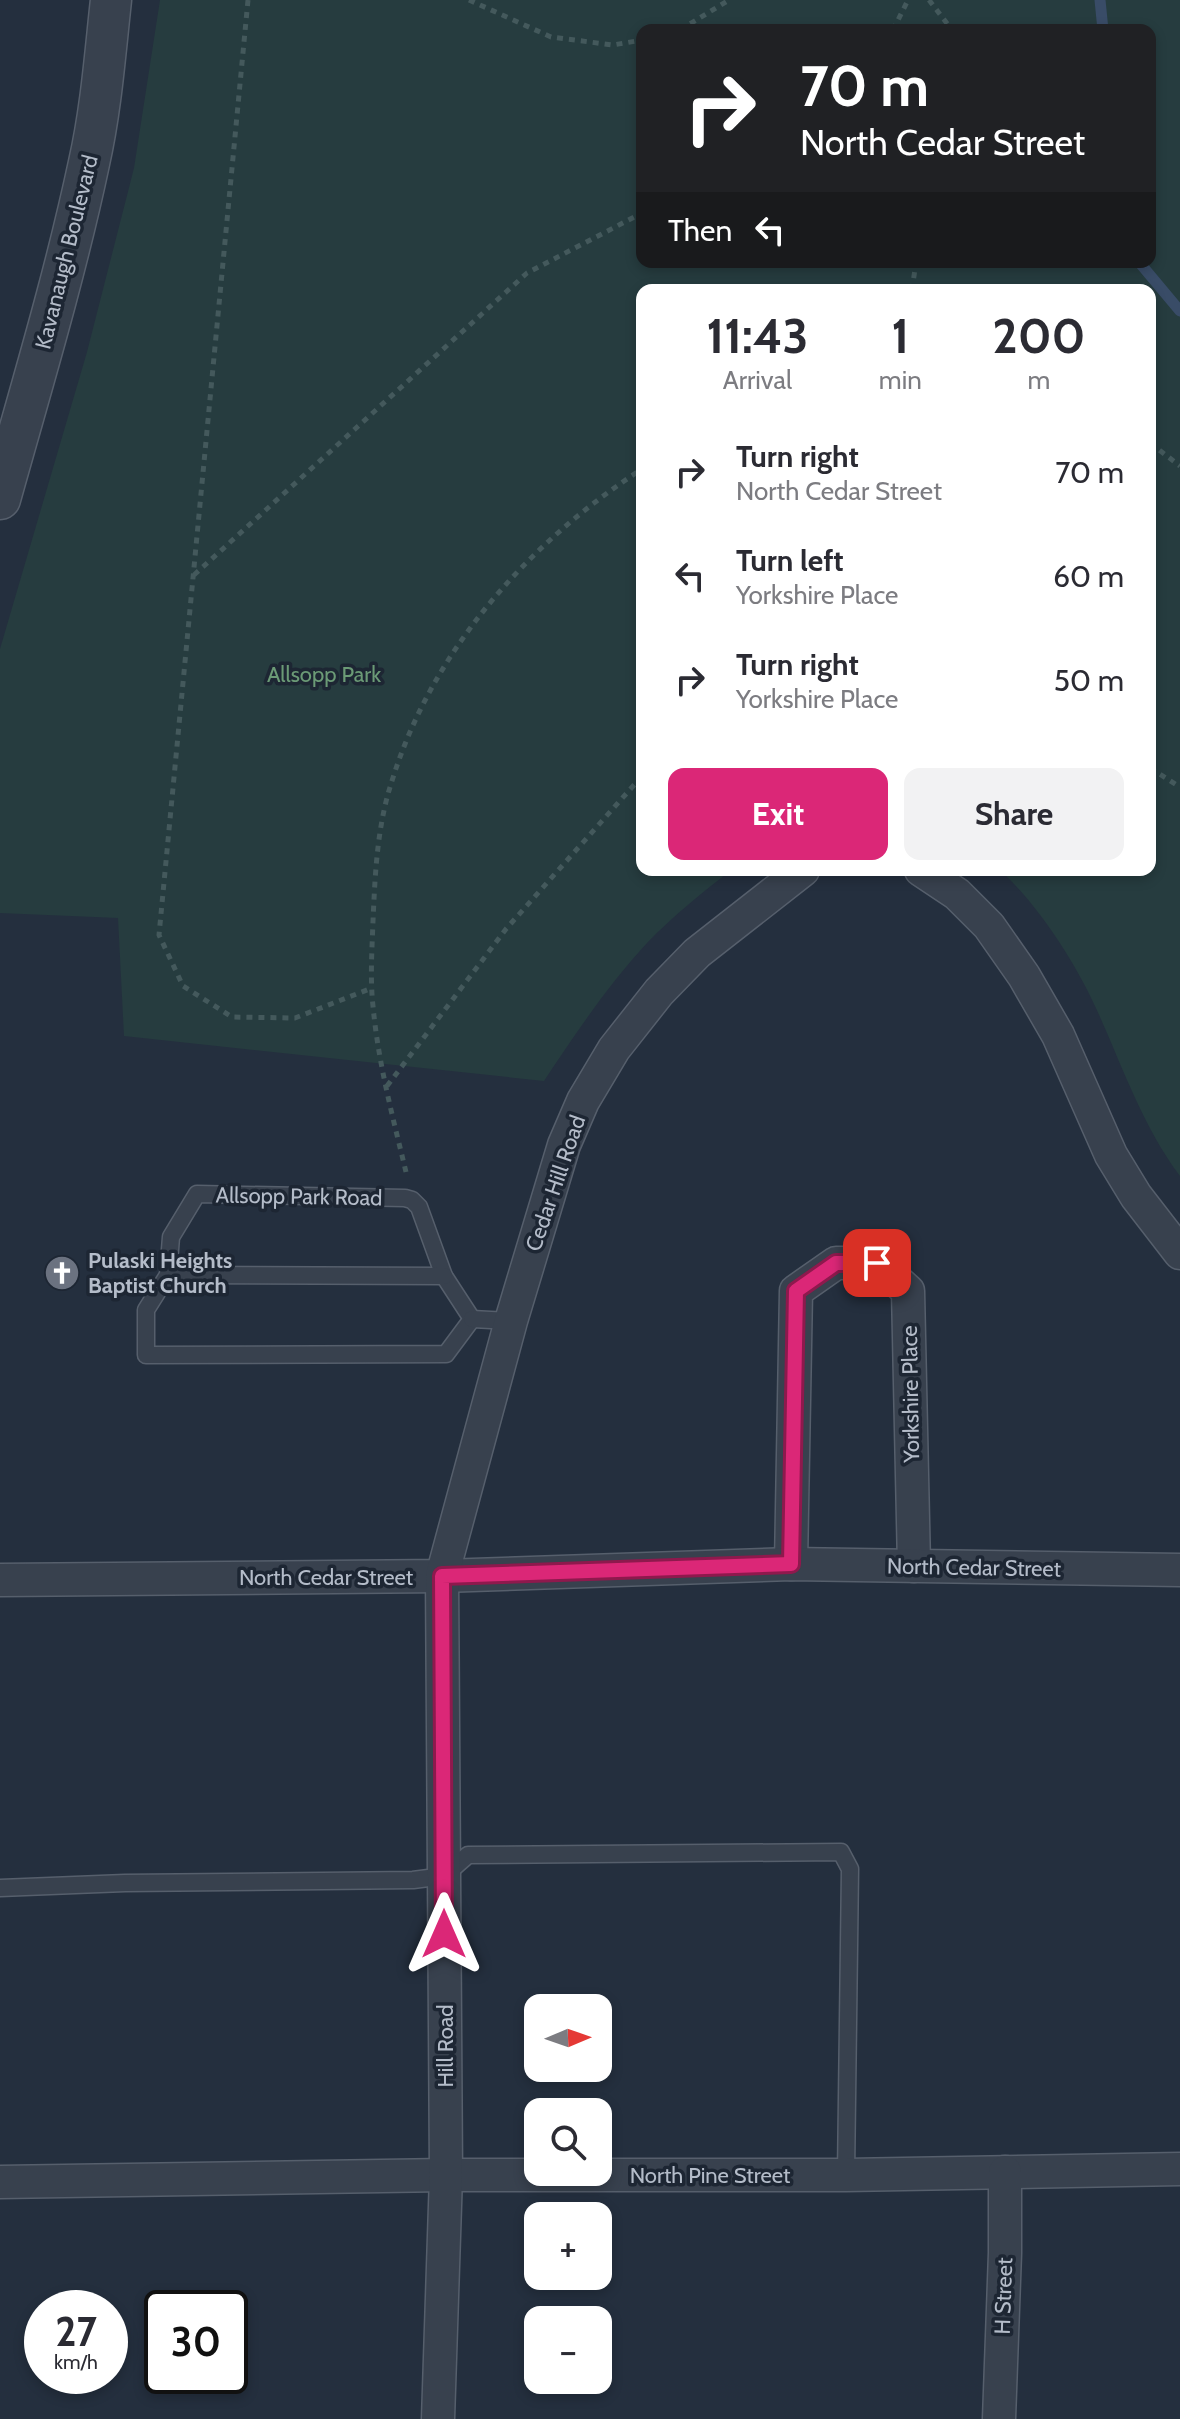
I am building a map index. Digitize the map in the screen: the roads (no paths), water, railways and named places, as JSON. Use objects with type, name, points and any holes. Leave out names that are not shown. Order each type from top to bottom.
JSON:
[{"type":"street","name":"Kavanaugh Boulevard","points":[[0,499],[89,163],[101,95],[111,0]]},
{"type":"street","name":"Cedar Hill Road","points":[[442,1576],[511,1321],[564,1145],[583,1101],[614,1049],[659,992],[697,953],[795,876]]},
{"type":"street","points":[[930,876],[957,894],[989,926],[1024,976],[1058,1035],[1111,1155],[1136,1196],[1180,1253]]},
{"type":"street","name":"Yorkshire Place","points":[[791,1564],[796,1291],[836,1263],[877,1263],[908,1291],[914,1566]]},
{"type":"street","name":"North Cedar Street","points":[[0,1580],[442,1576],[791,1564],[1180,1570]]},
{"type":"street","name":"Hill Road","points":[[438,2419],[446,2175],[442,1576]]},
{"type":"street","name":"North Pine Street","points":[[0,2182],[1180,2169]]},
{"type":"street","name":"H Street","points":[[999,2419],[1005,2172]]},
{"type":"lane","name":"Allsopp Park Road","points":[[168,1275],[171,1237],[197,1194],[412,1200],[419,1207],[444,1276],[472,1319]]},
{"type":"lane","points":[[444,1276],[168,1275],[146,1310],[146,1355],[446,1354],[472,1319],[511,1321]]},
{"type":"lane","points":[[0,1888],[125,1883],[413,1880],[444,1876],[468,1855],[841,1852],[850,1869],[846,2175]]},
{"type":"waterway","points":[[1100,0],[1102,24]]},
{"type":"waterway","points":[[1144,268],[1180,311]]},
{"type":"place","name":"Pulaski Heights Baptist Church","points":[[62,1273]]},
{"type":"park label","name":"Allsopp Park","points":[[324,674]]}]
